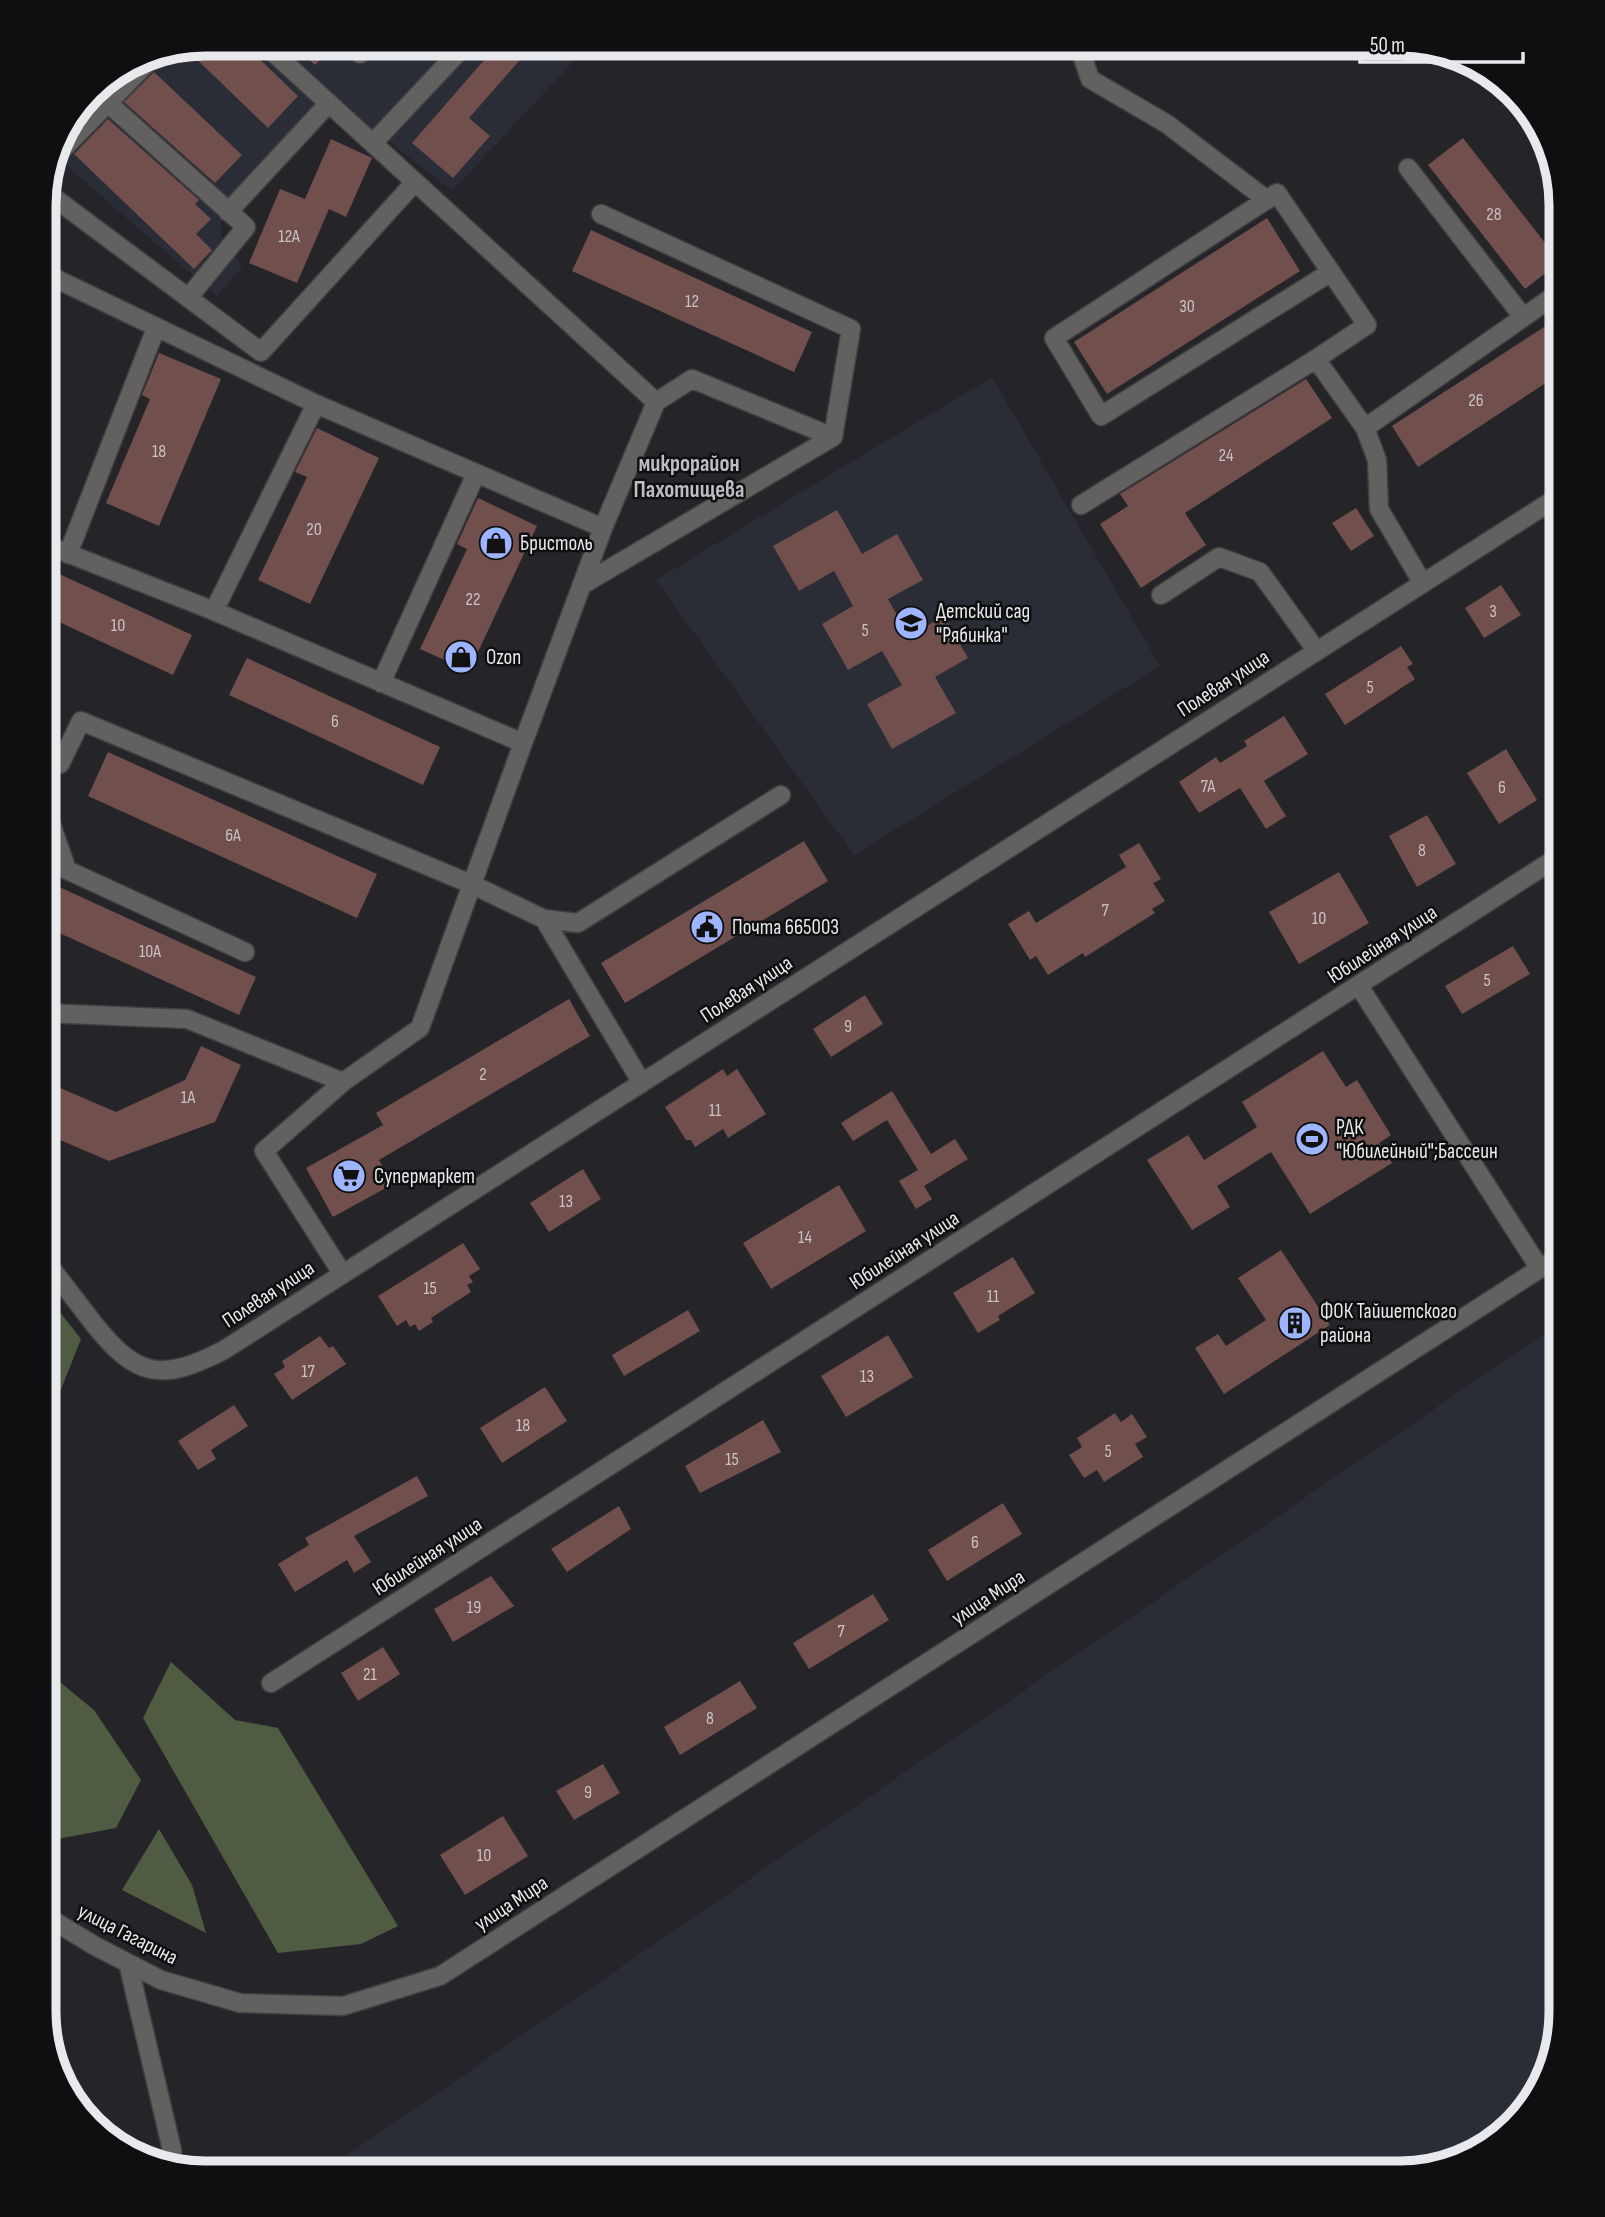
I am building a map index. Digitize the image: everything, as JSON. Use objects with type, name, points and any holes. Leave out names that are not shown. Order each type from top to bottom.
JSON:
[{"type":"street","points":[[277,56],[656,402]]},
{"type":"street","points":[[373,143],[455,56]]},
{"type":"street","points":[[1082,56],[1090,79],[1167,124],[1267,200]]},
{"type":"street","points":[[70,142],[140,71]]},
{"type":"street","points":[[108,103],[246,227],[188,298]]},
{"type":"street","points":[[228,212],[329,103]]},
{"type":"street","points":[[1408,167],[1523,317]]},
{"type":"street","points":[[56,199],[261,352],[415,182]]},
{"type":"street","points":[[1081,505],[1367,325],[1331,272],[1277,193],[1054,338],[1101,416],[1331,272]]},
{"type":"street","points":[[582,585],[833,436],[851,329],[601,214]]},
{"type":"street","points":[[56,279],[316,404],[603,528]]},
{"type":"street","points":[[1366,428],[1549,299]]},
{"type":"street","points":[[68,554],[156,328]]},
{"type":"street","points":[[1316,359],[1366,428],[1377,460],[1379,509],[1422,582]]},
{"type":"street","points":[[342,1273],[264,1151],[343,1082],[420,1028],[603,528],[656,402],[692,379],[833,436]]},
{"type":"street","points":[[214,611],[316,404]]},
{"type":"street","points":[[381,683],[476,474]]},
{"type":"street","name":"Полевая улица","points":[[56,1274],[112,1346],[132,1364],[150,1370],[197,1364],[642,1083],[1549,503]]},
{"type":"street","points":[[56,549],[214,611],[523,743]]},
{"type":"street","points":[[1161,595],[1219,557],[1260,572],[1316,650]]},
{"type":"street","points":[[56,762],[60,764],[81,721],[471,884],[544,919],[578,923],[781,795]]},
{"type":"street","points":[[56,840],[67,870],[246,952]]},
{"type":"street","name":"Юбилейная улица","points":[[271,1683],[1549,863]]},
{"type":"street","points":[[544,919],[642,1083]]},
{"type":"street","points":[[1359,986],[1541,1269]]},
{"type":"street","points":[[56,1014],[187,1019],[343,1082]]},
{"type":"street","name":"улица Мира","points":[[440,1976],[1549,1263]]},
{"type":"street","name":"улица Гагарина","points":[[56,1922],[161,1980],[240,2003],[343,2006],[440,1976]]},
{"type":"street","points":[[128,1963],[172,2157]]},
{"type":"shaded area","points":[[579,56],[452,191],[338,101],[221,205],[221,236],[242,267],[217,296],[62,162],[71,139],[87,114],[114,87],[139,71],[186,57]]},
{"type":"shaded area","name":"Детский сад \"Рябинка\"","points":[[992,377],[1160,666],[854,855],[656,580]]},
{"type":"shaded area","points":[[1549,1330],[1548,2031],[1538,2069],[1529,2086],[1518,2103],[1491,2130],[1457,2150],[1419,2160],[1400,2161],[338,2161]]},
{"type":"green space","points":[[56,1307],[81,1339],[56,1402]]},
{"type":"green space","points":[[171,1662],[235,1720],[278,1728],[398,1926],[361,1944],[278,1953],[143,1718]]},
{"type":"green space","points":[[56,1679],[94,1710],[141,1780],[116,1828],[57,1839]]},
{"type":"green space","points":[[159,1829],[192,1885],[206,1933],[122,1890]]},
{"type":"building","points":[[256,56],[298,96],[268,128],[194,57]]},
{"type":"building","points":[[305,56],[324,56],[315,65]]},
{"type":"building","points":[[488,56],[523,56],[469,118],[490,136],[453,178],[412,143]]},
{"type":"building","points":[[154,72],[242,155],[215,183],[124,102]]},
{"type":"building","points":[[108,119],[199,200],[195,204],[211,219],[196,234],[212,250],[194,269],[74,154]]},
{"type":"building","points":[[1463,138],[1549,248],[1549,270],[1525,289],[1428,165]]},
{"type":"building","points":[[331,139],[372,158],[346,217],[329,209],[297,283],[249,263],[280,189],[305,199]]},
{"type":"building","points":[[1267,218],[1300,271],[1107,394],[1074,342]]},
{"type":"building","points":[[591,230],[812,332],[794,372],[572,271]]},
{"type":"building","points":[[1549,324],[1549,381],[1418,467],[1392,426]]},
{"type":"building","points":[[159,353],[221,379],[159,526],[106,503],[150,399],[142,395]]},
{"type":"building","points":[[1306,379],[1332,418],[1185,513],[1206,545],[1141,588],[1100,524],[1128,506],[1120,494]]},
{"type":"building","points":[[317,428],[379,458],[310,604],[258,580],[307,477],[295,472]]},
{"type":"building","points":[[478,498],[537,526],[469,671],[420,649],[467,549],[457,544]]},
{"type":"building","points":[[1356,508],[1374,536],[1351,551],[1332,523]]},
{"type":"building","points":[[837,510],[862,554],[897,534],[923,580],[888,599],[909,636],[944,616],[968,658],[935,677],[956,713],[892,749],[867,704],[902,685],[882,651],[848,670],[822,624],[853,606],[834,571],[799,591],[773,546]]},
{"type":"building","points":[[56,573],[192,635],[173,675],[56,621]]},
{"type":"building","points":[[1501,585],[1521,615],[1484,638],[1465,608]]},
{"type":"building","points":[[1401,646],[1413,664],[1407,667],[1415,679],[1345,725],[1325,694]]},
{"type":"building","points":[[247,658],[440,747],[423,785],[229,695]]},
{"type":"building","points":[[1284,716],[1308,754],[1264,781],[1286,816],[1266,829],[1240,788],[1199,813],[1179,782],[1216,757],[1220,763],[1247,746],[1244,741]]},
{"type":"building","points":[[1506,749],[1537,800],[1499,824],[1467,773]]},
{"type":"building","points":[[108,752],[377,874],[357,918],[88,796]]},
{"type":"building","points":[[1427,815],[1456,864],[1417,887],[1389,836]]},
{"type":"building","points":[[804,841],[828,881],[625,1003],[601,963]]},
{"type":"building","points":[[1139,843],[1161,879],[1153,883],[1165,901],[1152,909],[1155,913],[1085,957],[1083,953],[1048,975],[1036,956],[1030,960],[1008,924],[1029,911],[1036,923],[1126,867],[1119,855]]},
{"type":"building","points":[[1339,872],[1369,923],[1299,964],[1269,912]]},
{"type":"building","points":[[56,885],[256,977],[239,1015],[56,931]]},
{"type":"building","points":[[1513,946],[1530,974],[1462,1014],[1445,986]]},
{"type":"building","points":[[865,995],[883,1024],[831,1057],[813,1029]]},
{"type":"building","points":[[569,999],[590,1036],[379,1160],[393,1184],[333,1217],[306,1168],[383,1125],[376,1113]]},
{"type":"building","points":[[201,1046],[241,1065],[215,1122],[109,1161],[56,1138],[56,1086],[116,1112],[185,1080]]},
{"type":"building","name":"РДК \"Юбилейный\";Бассеин","points":[[1323,1051],[1346,1087],[1357,1080],[1391,1135],[1379,1143],[1392,1163],[1310,1214],[1271,1152],[1217,1186],[1230,1207],[1192,1230],[1147,1160],[1188,1135],[1204,1160],[1257,1127],[1242,1102]]},
{"type":"building","points":[[723,1069],[727,1076],[737,1069],[766,1114],[728,1138],[723,1129],[695,1147],[691,1140],[686,1140],[665,1107]]},
{"type":"building","points":[[892,1091],[931,1154],[955,1139],[968,1159],[924,1186],[932,1199],[916,1209],[899,1181],[918,1170],[887,1120],[853,1141],[841,1123]]},
{"type":"building","points":[[583,1169],[601,1199],[549,1232],[530,1203]]},
{"type":"building","points":[[839,1185],[866,1231],[771,1289],[743,1243]]},
{"type":"building","points":[[463,1243],[480,1269],[469,1276],[473,1282],[467,1285],[471,1292],[431,1318],[433,1322],[419,1331],[415,1324],[410,1327],[406,1320],[397,1326],[378,1296]]},
{"type":"building","name":"ФОК Тайшетского района","points":[[1281,1250],[1330,1325],[1224,1394],[1195,1348],[1218,1334],[1226,1346],[1266,1320],[1238,1278]]},
{"type":"building","points":[[1013,1257],[1035,1293],[998,1316],[1000,1320],[978,1333],[953,1293]]},
{"type":"building","points":[[688,1310],[700,1331],[624,1376],[612,1355]]},
{"type":"building","points":[[888,1335],[913,1377],[846,1417],[821,1376]]},
{"type":"building","points":[[320,1336],[329,1348],[333,1346],[346,1364],[292,1400],[274,1374],[285,1367],[282,1361]]},
{"type":"building","points":[[545,1387],[567,1421],[502,1463],[480,1428]]},
{"type":"building","points":[[234,1405],[248,1426],[211,1450],[216,1459],[198,1470],[178,1441]]},
{"type":"building","points":[[1115,1413],[1121,1422],[1132,1414],[1147,1437],[1135,1444],[1143,1457],[1104,1482],[1097,1470],[1084,1478],[1069,1455],[1082,1447],[1077,1438]]},
{"type":"building","points":[[763,1420],[781,1452],[700,1493],[685,1466]]},
{"type":"building","points":[[417,1476],[428,1496],[354,1536],[371,1562],[354,1573],[347,1560],[295,1592],[278,1564],[309,1545],[305,1538]]},
{"type":"building","points":[[1003,1503],[1022,1534],[947,1581],[928,1550]]},
{"type":"building","points":[[619,1506],[631,1529],[567,1572],[551,1549]]},
{"type":"building","points":[[491,1576],[514,1606],[453,1642],[434,1609]]},
{"type":"building","points":[[873,1594],[889,1620],[809,1669],[793,1643]]},
{"type":"building","points":[[383,1647],[400,1674],[358,1701],[341,1673]]},
{"type":"building","points":[[740,1681],[757,1708],[680,1755],[664,1727]]},
{"type":"building","points":[[603,1764],[620,1793],[574,1820],[556,1791]]},
{"type":"building","points":[[503,1816],[528,1856],[465,1895],[440,1855]]},
{"type":"place","name":"Бристоль","points":[[496,543]]},
{"type":"place","name":"Детский сад \"Рябинка\"","points":[[911,623]]},
{"type":"place","name":"Ozon","points":[[461,657]]},
{"type":"place","name":"Почта 665003","points":[[707,927]]},
{"type":"place","name":"РДК \"Юбилейный\";Бассеин","points":[[1312,1139]]},
{"type":"place","name":"Супермаркет","points":[[349,1176]]},
{"type":"place","name":"ФОК Тайшетского района","points":[[1295,1323]]},
{"type":"district","name":"микрорайон Пахотищева","points":[[689,476]]}]
